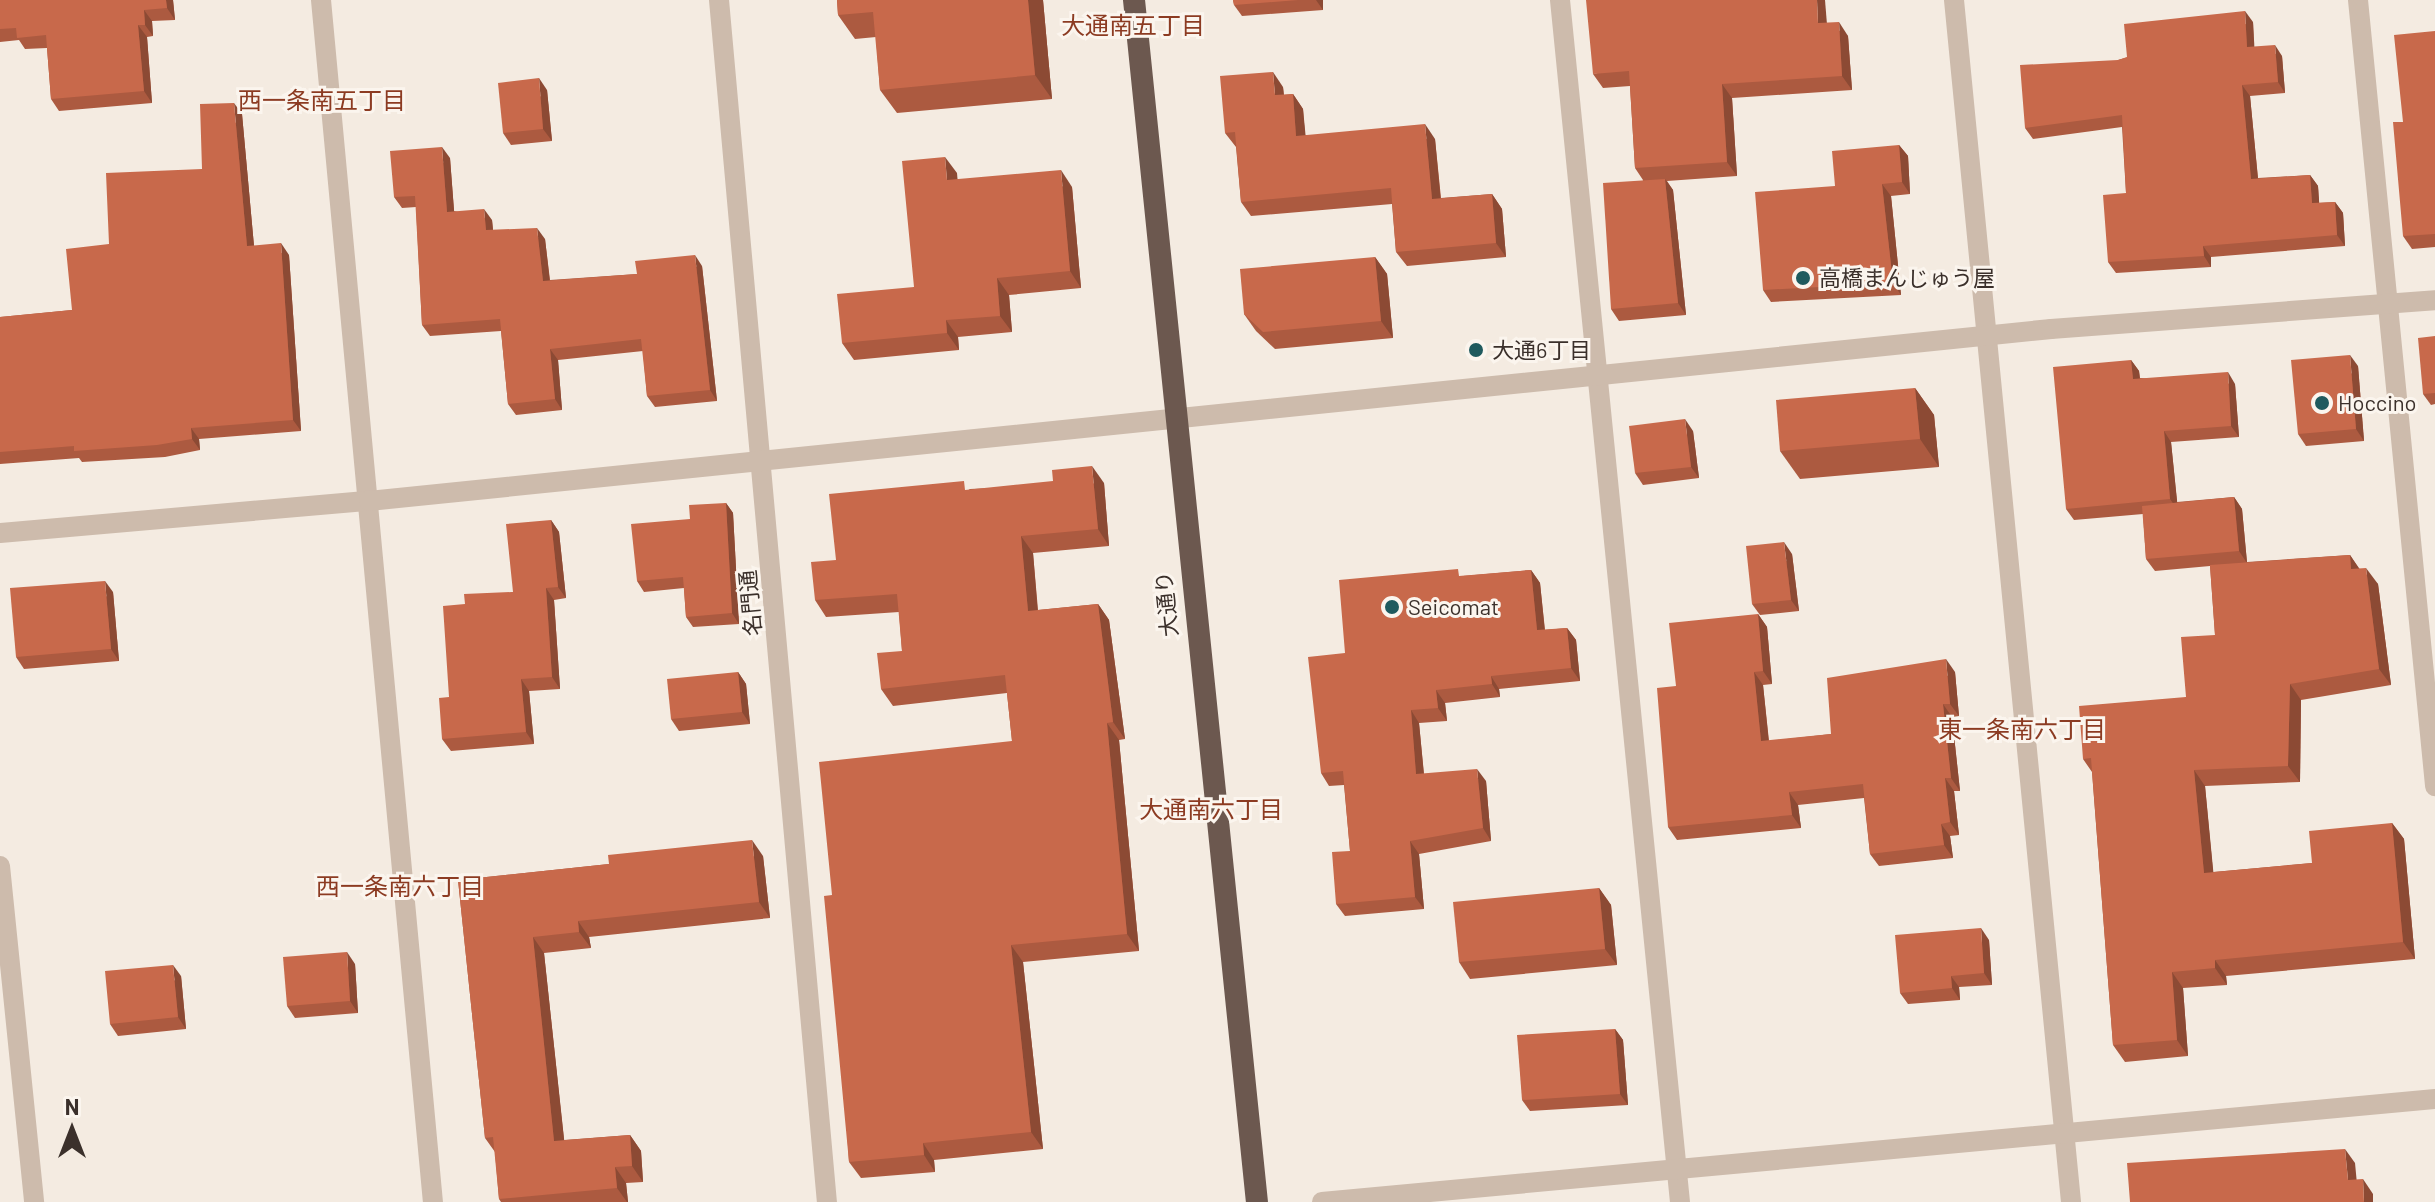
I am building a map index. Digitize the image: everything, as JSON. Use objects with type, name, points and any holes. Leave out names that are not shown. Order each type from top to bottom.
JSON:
[{"type":"highway","name":"大通り","points":[[1134,0],[1174,416],[1257,1202]]},
{"type":"street","points":[[321,0],[433,1202]]},
{"type":"street","name":"名門通","points":[[719,0],[827,1202]]},
{"type":"street","points":[[1560,0],[1680,1202]]},
{"type":"street","points":[[1954,0],[2071,1202]]},
{"type":"street","points":[[2358,0],[2435,786]]},
{"type":"street","points":[[0,533],[369,501],[1174,416],[1985,336],[2435,300]]},
{"type":"street","points":[[0,866],[34,1202]]},
{"type":"street","points":[[1322,1202],[2435,1099]]},
{"type":"building","points":[[0,0],[166,0],[167,8],[144,10],[145,25],[138,25],[144,91],[51,99],[46,35],[17,38],[16,28],[0,29]]},
{"type":"building","points":[[837,0],[1028,0],[1035,75],[880,90],[873,12],[838,15]]},
{"type":"building","points":[[1233,0],[1298,0],[1234,5]]},
{"type":"building","points":[[1586,0],[1817,0],[1818,23],[1839,22],[1842,76],[1722,84],[1727,162],[1635,168],[1629,71],[1593,74]]},
{"type":"building","points":[[2245,11],[2247,47],[2275,45],[2278,82],[2242,85],[2251,179],[2310,175],[2312,203],[2335,202],[2337,235],[2203,246],[2204,256],[2108,262],[2103,195],[2126,193],[2122,115],[2025,128],[2020,65],[2118,60],[2127,57],[2124,24]]},
{"type":"building","points":[[2435,31],[2435,234],[2403,236],[2393,122],[2403,122],[2394,35]]},
{"type":"building","points":[[1273,72],[1275,95],[1293,94],[1296,136],[1425,124],[1432,199],[1492,194],[1496,243],[1396,252],[1391,188],[1241,202],[1235,132],[1225,133],[1220,76]]},
{"type":"building","points":[[539,78],[543,129],[503,133],[498,83]]},
{"type":"building","points":[[234,103],[247,246],[281,243],[293,420],[191,428],[192,439],[157,445],[74,451],[74,446],[0,452],[0,317],[72,310],[66,249],[109,244],[106,173],[202,169],[200,104]]},
{"type":"building","points":[[1899,145],[1902,182],[1882,184],[1893,283],[1763,290],[1755,192],[1835,186],[1832,151]]},
{"type":"building","points":[[442,147],[447,212],[484,209],[486,230],[537,228],[543,281],[637,274],[635,261],[695,255],[710,390],[647,396],[641,339],[550,349],[555,399],[508,404],[500,319],[422,325],[415,196],[394,197],[390,151]]},
{"type":"building","points":[[945,157],[947,180],[1061,170],[1070,271],[997,278],[1000,316],[946,320],[947,333],[842,343],[837,294],[914,287],[902,161]]},
{"type":"building","points":[[1665,179],[1678,303],[1611,309],[1603,183]]},
{"type":"building","points":[[1375,257],[1381,321],[1263,332],[1244,314],[1240,269]]},
{"type":"building","points":[[2435,336],[2435,393],[2423,394],[2418,338]]},
{"type":"building","points":[[2350,355],[2356,429],[2298,434],[2291,360]]},
{"type":"building","points":[[2131,360],[2133,379],[2228,372],[2231,426],[2164,431],[2170,499],[2066,509],[2053,367]]},
{"type":"building","points":[[1915,388],[1920,439],[1780,451],[1776,400]]},
{"type":"building","points":[[1685,419],[1691,467],[1635,473],[1629,426]]},
{"type":"building","points":[[1092,466],[1098,529],[1021,536],[1028,611],[1098,604],[1113,722],[1107,723],[1127,934],[1011,945],[1031,1132],[923,1143],[924,1155],[849,1162],[824,896],[832,895],[819,762],[1012,741],[1005,675],[881,689],[877,653],[902,651],[897,594],[815,600],[811,562],[836,560],[829,494],[964,481],[965,490],[1053,481],[1052,470]]},
{"type":"building","points":[[2234,497],[2239,551],[2146,559],[2142,506]]},
{"type":"building","points":[[726,503],[732,613],[686,617],[683,577],[637,581],[631,524],[690,519],[689,505]]},
{"type":"building","points":[[551,520],[558,587],[546,588],[552,677],[521,679],[526,732],[442,739],[439,698],[449,697],[443,606],[465,604],[464,594],[513,592],[506,524]]},
{"type":"building","points":[[1784,542],[1791,600],[1752,604],[1746,546]]},
{"type":"building","points":[[2350,555],[2351,569],[2366,568],[2379,669],[2290,684],[2288,766],[2194,770],[2204,873],[2312,863],[2309,831],[2392,823],[2403,942],[2215,960],[2215,968],[2172,972],[2177,1040],[2113,1045],[2091,758],[2083,759],[2079,706],[2186,697],[2181,637],[2215,635],[2210,565]]},
{"type":"building","points":[[1458,569],[1459,576],[1531,570],[1537,630],[1567,628],[1571,668],[1491,676],[1492,684],[1436,690],[1438,708],[1411,710],[1416,774],[1477,769],[1483,828],[1410,841],[1415,897],[1336,904],[1332,852],[1350,851],[1343,771],[1321,773],[1308,657],[1345,653],[1339,580]]},
{"type":"building","points":[[105,581],[111,649],[16,657],[10,588]]},
{"type":"building","points":[[1758,614],[1763,671],[1754,672],[1761,741],[1831,734],[1827,678],[1946,659],[1950,704],[1943,704],[1951,778],[1945,778],[1950,822],[1941,824],[1944,845],[1870,854],[1863,784],[1789,792],[1792,815],[1668,827],[1657,688],[1676,686],[1669,623]]},
{"type":"building","points":[[738,672],[742,712],[671,719],[667,679]]},
{"type":"building","points":[[752,840],[759,902],[578,921],[579,932],[533,937],[554,1141],[630,1135],[632,1166],[615,1167],[617,1188],[499,1199],[493,1137],[485,1138],[458,880],[609,864],[608,855]]},
{"type":"building","points":[[1599,888],[1605,949],[1459,962],[1453,902]]},
{"type":"building","points":[[1981,928],[1984,973],[1951,976],[1952,988],[1900,993],[1895,935]]},
{"type":"building","points":[[347,952],[350,1001],[287,1006],[283,957]]},
{"type":"building","points":[[173,965],[178,1017],[110,1024],[105,971]]},
{"type":"building","points":[[1615,1029],[1620,1094],[1522,1100],[1517,1035]]},
{"type":"building","points":[[2345,1149],[2348,1180],[2363,1179],[2364,1202],[2130,1202],[2127,1163]]},
{"type":"place","name":"高橋まんじゅう屋","points":[[1803,278]]},
{"type":"place","name":"大通6丁目","points":[[1476,350]]},
{"type":"place","name":"Hoccino","points":[[2322,403]]},
{"type":"place","name":"Seicomat","points":[[1392,607]]},
{"type":"district","name":"大通南五丁目","points":[[1133,25]]},
{"type":"district","name":"西一条南五丁目","points":[[322,100]]},
{"type":"district","name":"東一条南六丁目","points":[[2022,729]]},
{"type":"district","name":"大通南六丁目","points":[[1211,809]]},
{"type":"district","name":"西一条南六丁目","points":[[400,886]]}]
